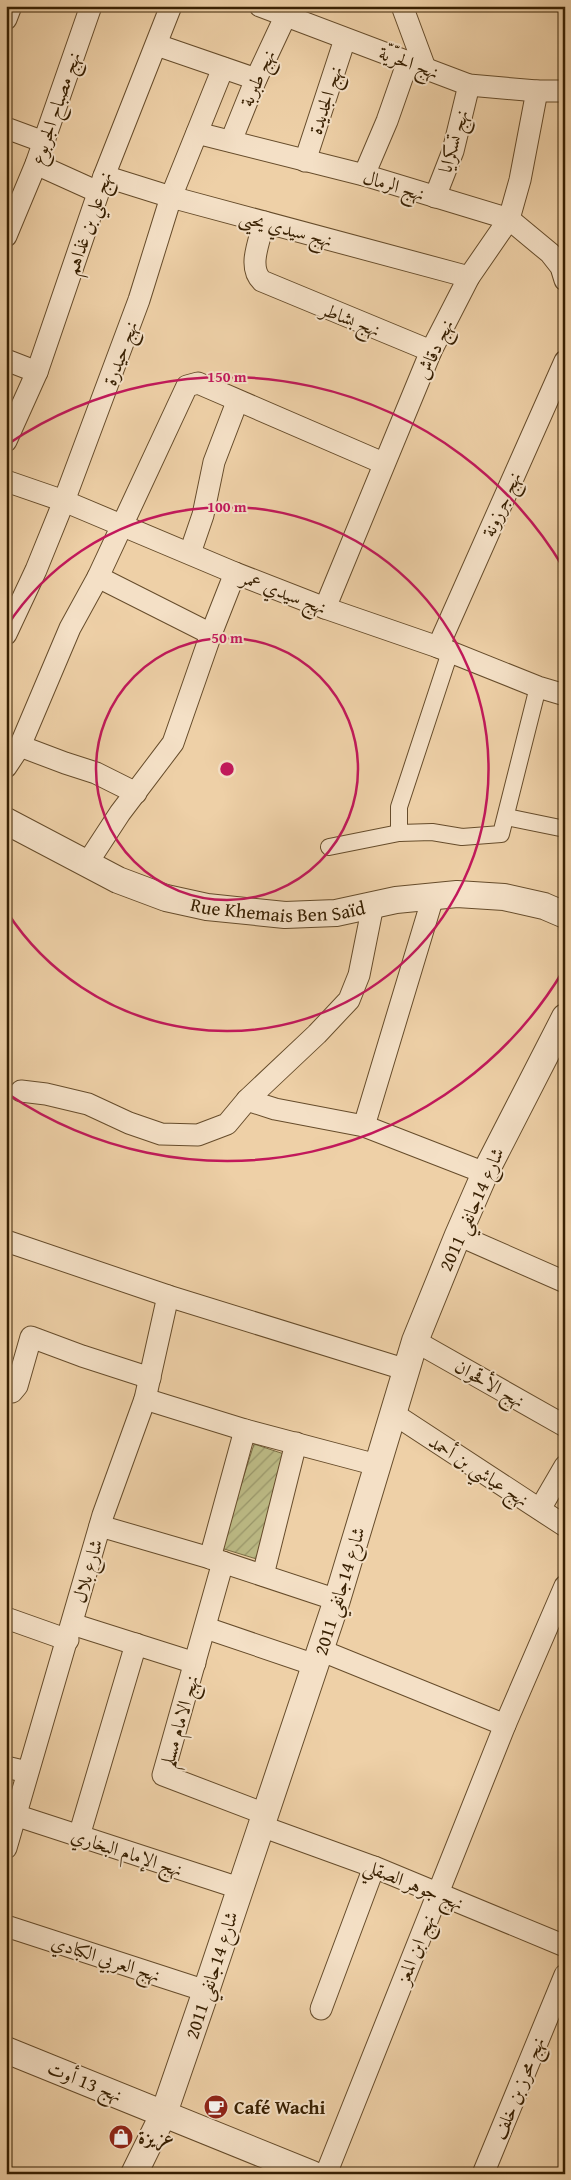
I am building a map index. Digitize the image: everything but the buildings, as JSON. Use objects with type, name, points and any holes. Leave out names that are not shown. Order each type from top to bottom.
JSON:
[{"type":"street","points":[[6,19],[11,6]]},
{"type":"street","name":"نهج مصباح الجربوع","points":[[6,236],[13,202],[36,164],[91,6]]},
{"type":"street","name":"نهج علي بن غذاهم","points":[[6,441],[37,372],[101,184],[171,6]]},
{"type":"street","name":"نهج الحرّيّة","points":[[260,6],[469,84],[537,91],[565,91]]},
{"type":"street","points":[[364,174],[387,121],[416,64],[402,6]]},
{"type":"street","name":"نهج طبربة","points":[[231,141],[256,79],[286,15]]},
{"type":"street","name":"نهج الجديدة","points":[[305,161],[345,39]]},
{"type":"street","points":[[157,45],[256,79]]},
{"type":"street","name":"نهج حيدرة","points":[[6,634],[36,570],[64,501],[139,300],[171,197],[223,68]]},
{"type":"street","name":"نهج تسكرايا","points":[[435,198],[453,151],[469,84]]},
{"type":"street","name":"نهج دقاش","points":[[325,608],[383,463],[431,351],[469,277],[508,219],[520,180],[537,91]]},
{"type":"street","points":[[6,128],[44,142]]},
{"type":"street","name":"نهج الرمال","points":[[197,133],[364,174],[435,198],[508,219],[550,252],[561,267],[565,280]]},
{"type":"street","name":"نهج سيدي يحيى","points":[[36,164],[101,184],[171,197],[469,277]]},
{"type":"street","name":"نهج بشاطر","points":[[264,222],[254,266],[256,275],[272,286],[431,351]]},
{"type":"street","points":[[6,360],[37,372]]},
{"type":"street","name":"نهج جرزونة","points":[[444,650],[565,361]]},
{"type":"street","points":[[6,767],[20,746],[70,628],[98,576],[187,386],[198,383],[238,402],[383,463]]},
{"type":"street","points":[[190,553],[203,515],[214,462],[238,402]]},
{"type":"street","name":"نهج سيدي عمر","points":[[6,481],[64,501],[235,573],[325,608],[556,687]]},
{"type":"street","points":[[86,865],[120,813],[173,743],[211,634],[235,573]]},
{"type":"street","points":[[98,576],[211,634]]},
{"type":"street","points":[[399,833],[399,807],[444,650]]},
{"type":"street","points":[[328,847],[399,833],[432,832],[462,837],[501,834],[556,687]]},
{"type":"street","points":[[20,746],[96,773],[136,792]]},
{"type":"street","points":[[507,817],[565,829]]},
{"type":"street","name":"Rue Khemais Ben Saïd","points":[[6,821],[86,865],[118,880],[166,898],[207,906],[285,915],[336,913],[373,905],[457,894],[504,897],[544,906],[565,915]]},
{"type":"street","points":[[364,1126],[433,897]]},
{"type":"street","points":[[21,1091],[46,1094],[88,1104],[129,1123],[161,1134],[198,1135],[227,1124],[247,1100],[317,1034],[349,1000],[359,974],[373,905]]},
{"type":"street","name":"شارع 14جانفي 2011","points":[[134,2174],[164,2113],[206,1991],[337,1600],[416,1341],[485,1173],[565,1016]]},
{"type":"street","points":[[247,1100],[275,1109],[364,1126],[485,1173]]},
{"type":"street","points":[[458,1235],[565,1282]]},
{"type":"street","points":[[6,1241],[168,1296],[407,1370]]},
{"type":"street","name":"شارع بلال","points":[[6,1848],[100,1526],[145,1399],[168,1296]]},
{"type":"street","points":[[6,1392],[12,1392],[18,1386],[30,1337],[150,1378]]},
{"type":"street","name":"نهج الأقحوان","points":[[416,1341],[565,1426]]},
{"type":"street","points":[[145,1399],[246,1430],[377,1465]]},
{"type":"street","name":"نهج عياشي بن أحمد","points":[[394,1414],[565,1526]]},
{"type":"street","name":"نهج الامام مسلم","points":[[246,1430],[216,1560],[206,1628],[163,1775],[263,1820]]},
{"type":"street","points":[[263,1575],[296,1443]]},
{"type":"street","points":[[540,1509],[565,1466]]},
{"type":"street","points":[[100,1526],[216,1560],[337,1600]]},
{"type":"street","name":"نهج ابن المعز","points":[[326,2174],[505,1725],[565,1586]]},
{"type":"street","points":[[6,1618],[136,1644],[195,1663]]},
{"type":"street","points":[[206,1628],[318,1657],[505,1725]]},
{"type":"street","points":[[79,1836],[136,1644]]},
{"type":"street","points":[[6,1767],[27,1772]]},
{"type":"street","name":"نهج الإمام البخاري","points":[[15,1815],[240,1888]]},
{"type":"street","name":"نهج جوهر الصقلي","points":[[263,1820],[565,1946]]},
{"type":"street","points":[[321,2010],[374,1866]]},
{"type":"street","name":"نهج العربي الكبادي","points":[[6,1926],[206,1991]]},
{"type":"street","name":"نهج محرز بن خلف","points":[[483,2174],[565,1975]]},
{"type":"street","name":"نهج 13 أوت","points":[[6,2050],[312,2174]]},
{"type":"shaded area","points":[[254,1444],[296,1458],[263,1561],[221,1548]]},
{"type":"place","name":"Café Wachi","points":[[216,2107]]},
{"type":"place","name":"عزيزة","points":[[121,2137]]}]
